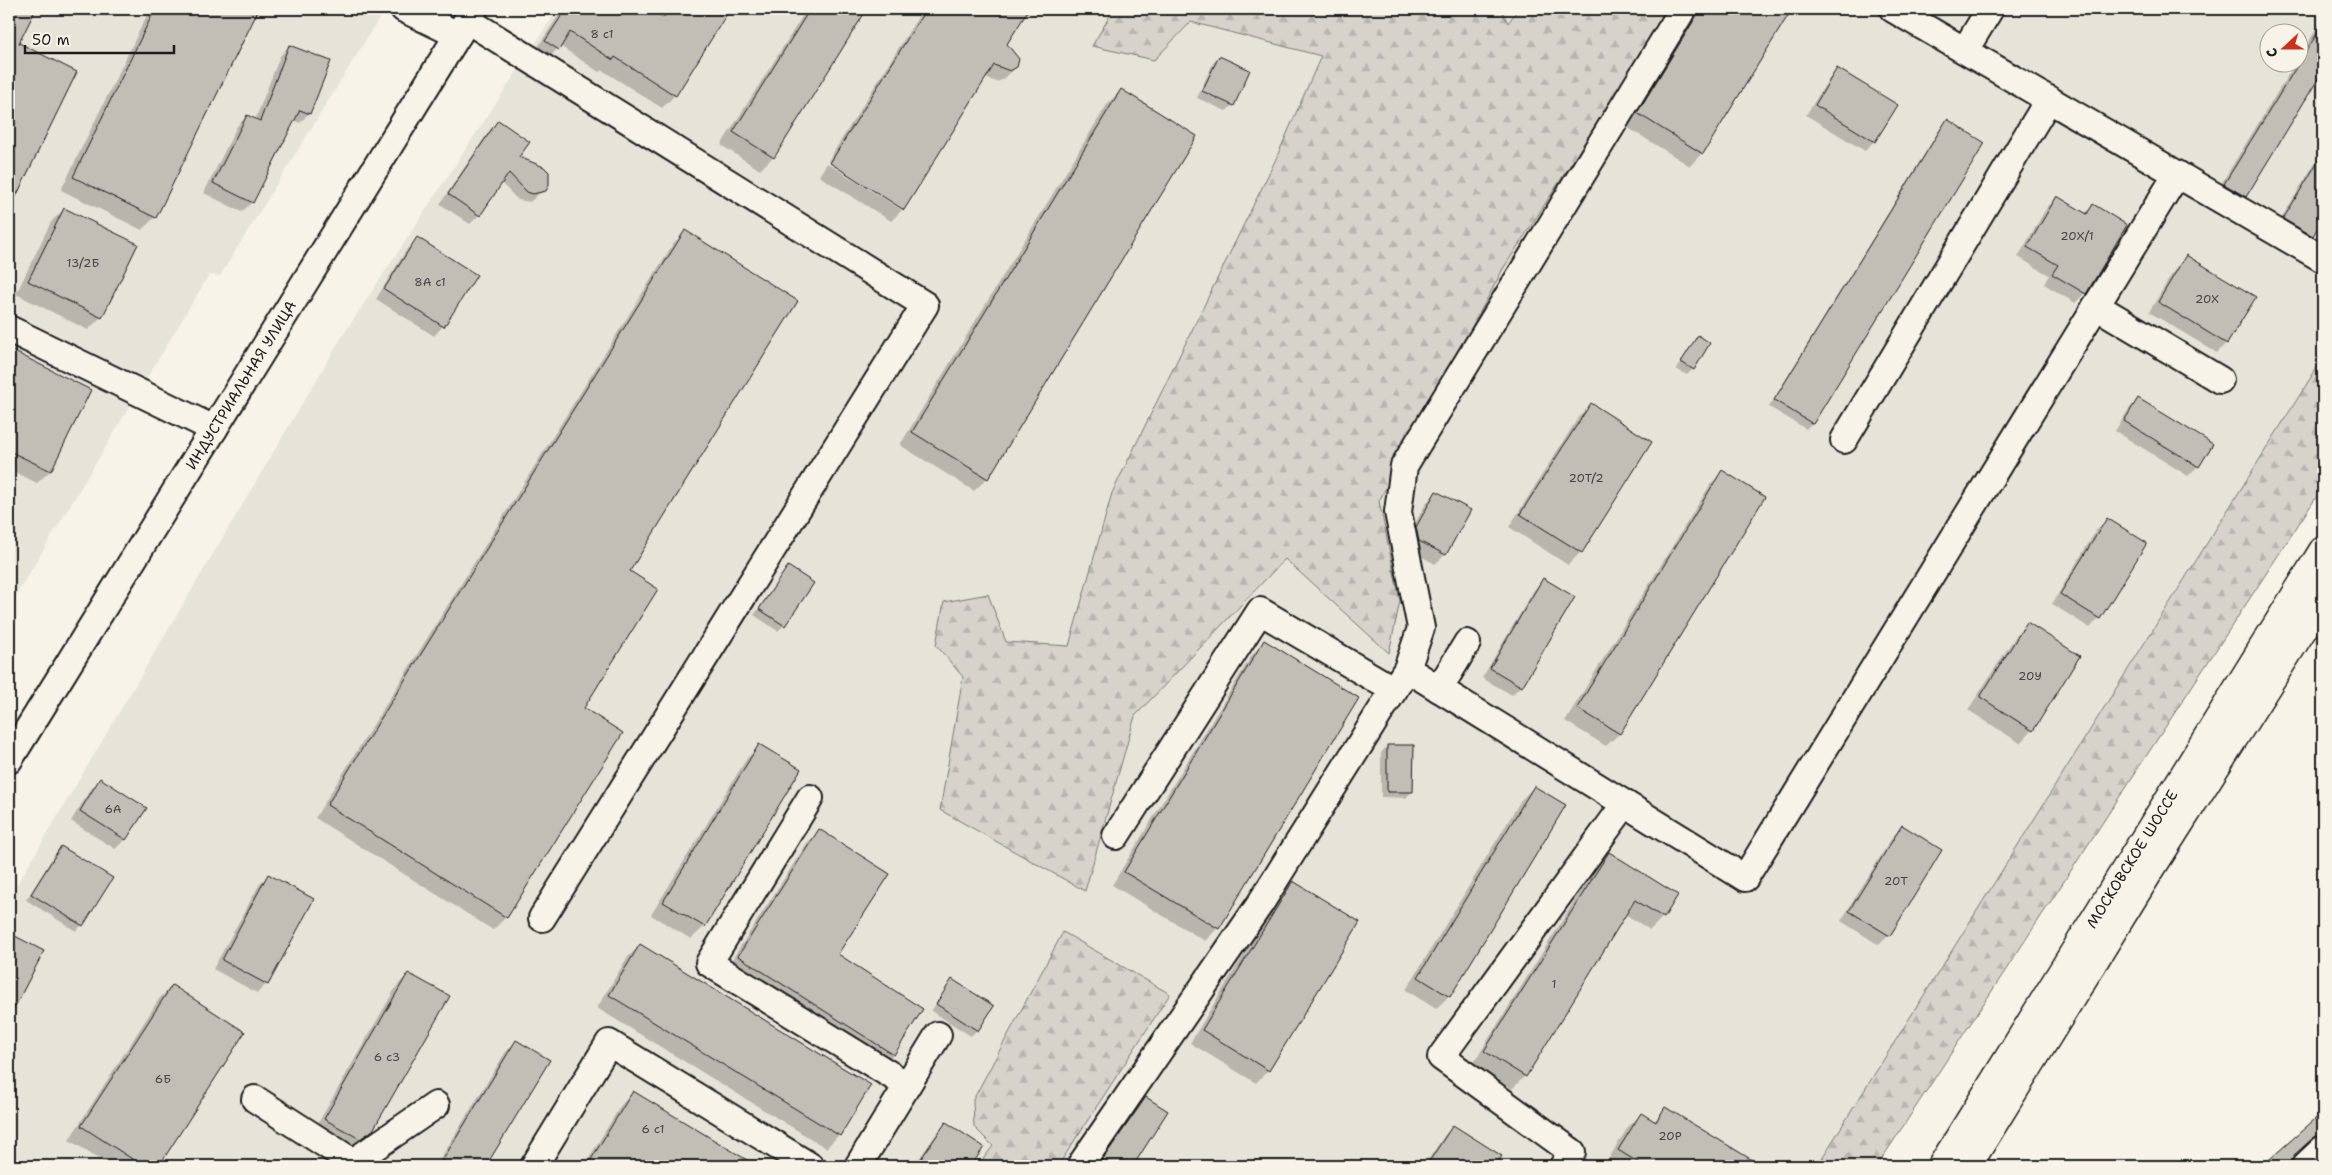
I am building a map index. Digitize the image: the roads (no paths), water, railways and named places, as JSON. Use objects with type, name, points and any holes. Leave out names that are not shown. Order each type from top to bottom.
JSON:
[{"type":"main road","name":"МОСКОВСКОЕ ШОССЕ","points":[[1942,1166],[2323,551]]},
{"type":"main road","name":"МОСКОВСКОЕ ШОССЕ","points":[[1967,1166],[2148,873],[2323,597]]},
{"type":"street","points":[[404,9],[467,21],[925,305],[542,918]]},
{"type":"street","points":[[1080,1166],[1260,904],[1400,680],[1421,628],[1398,512],[1404,466],[1683,9]]},
{"type":"street","points":[[1893,9],[2323,259]]},
{"type":"street","points":[[1965,50],[1990,9]]},
{"type":"street","name":"ИНДУСТРИАЛЬНАЯ УЛИЦА","points":[[9,760],[467,21]]},
{"type":"street","points":[[1844,440],[2049,100]]},
{"type":"street","points":[[1116,836],[1260,611],[1400,680],[1439,689],[1745,878],[2178,174]]},
{"type":"street","points":[[2096,306],[2220,380]]},
{"type":"street","points":[[9,329],[214,429]]},
{"type":"street","points":[[1439,689],[1467,643]]},
{"type":"street","points":[[810,798],[709,963],[907,1085]]},
{"type":"street","points":[[1563,1166],[1572,1152],[1441,1057],[1625,804]]},
{"type":"street","points":[[858,1166],[938,1035]]},
{"type":"street","points":[[534,1166],[610,1043],[810,1166]]},
{"type":"street","points":[[256,1099],[352,1164],[436,1105]]},
{"type":"street","points":[[2304,1166],[2323,1149]]}]
